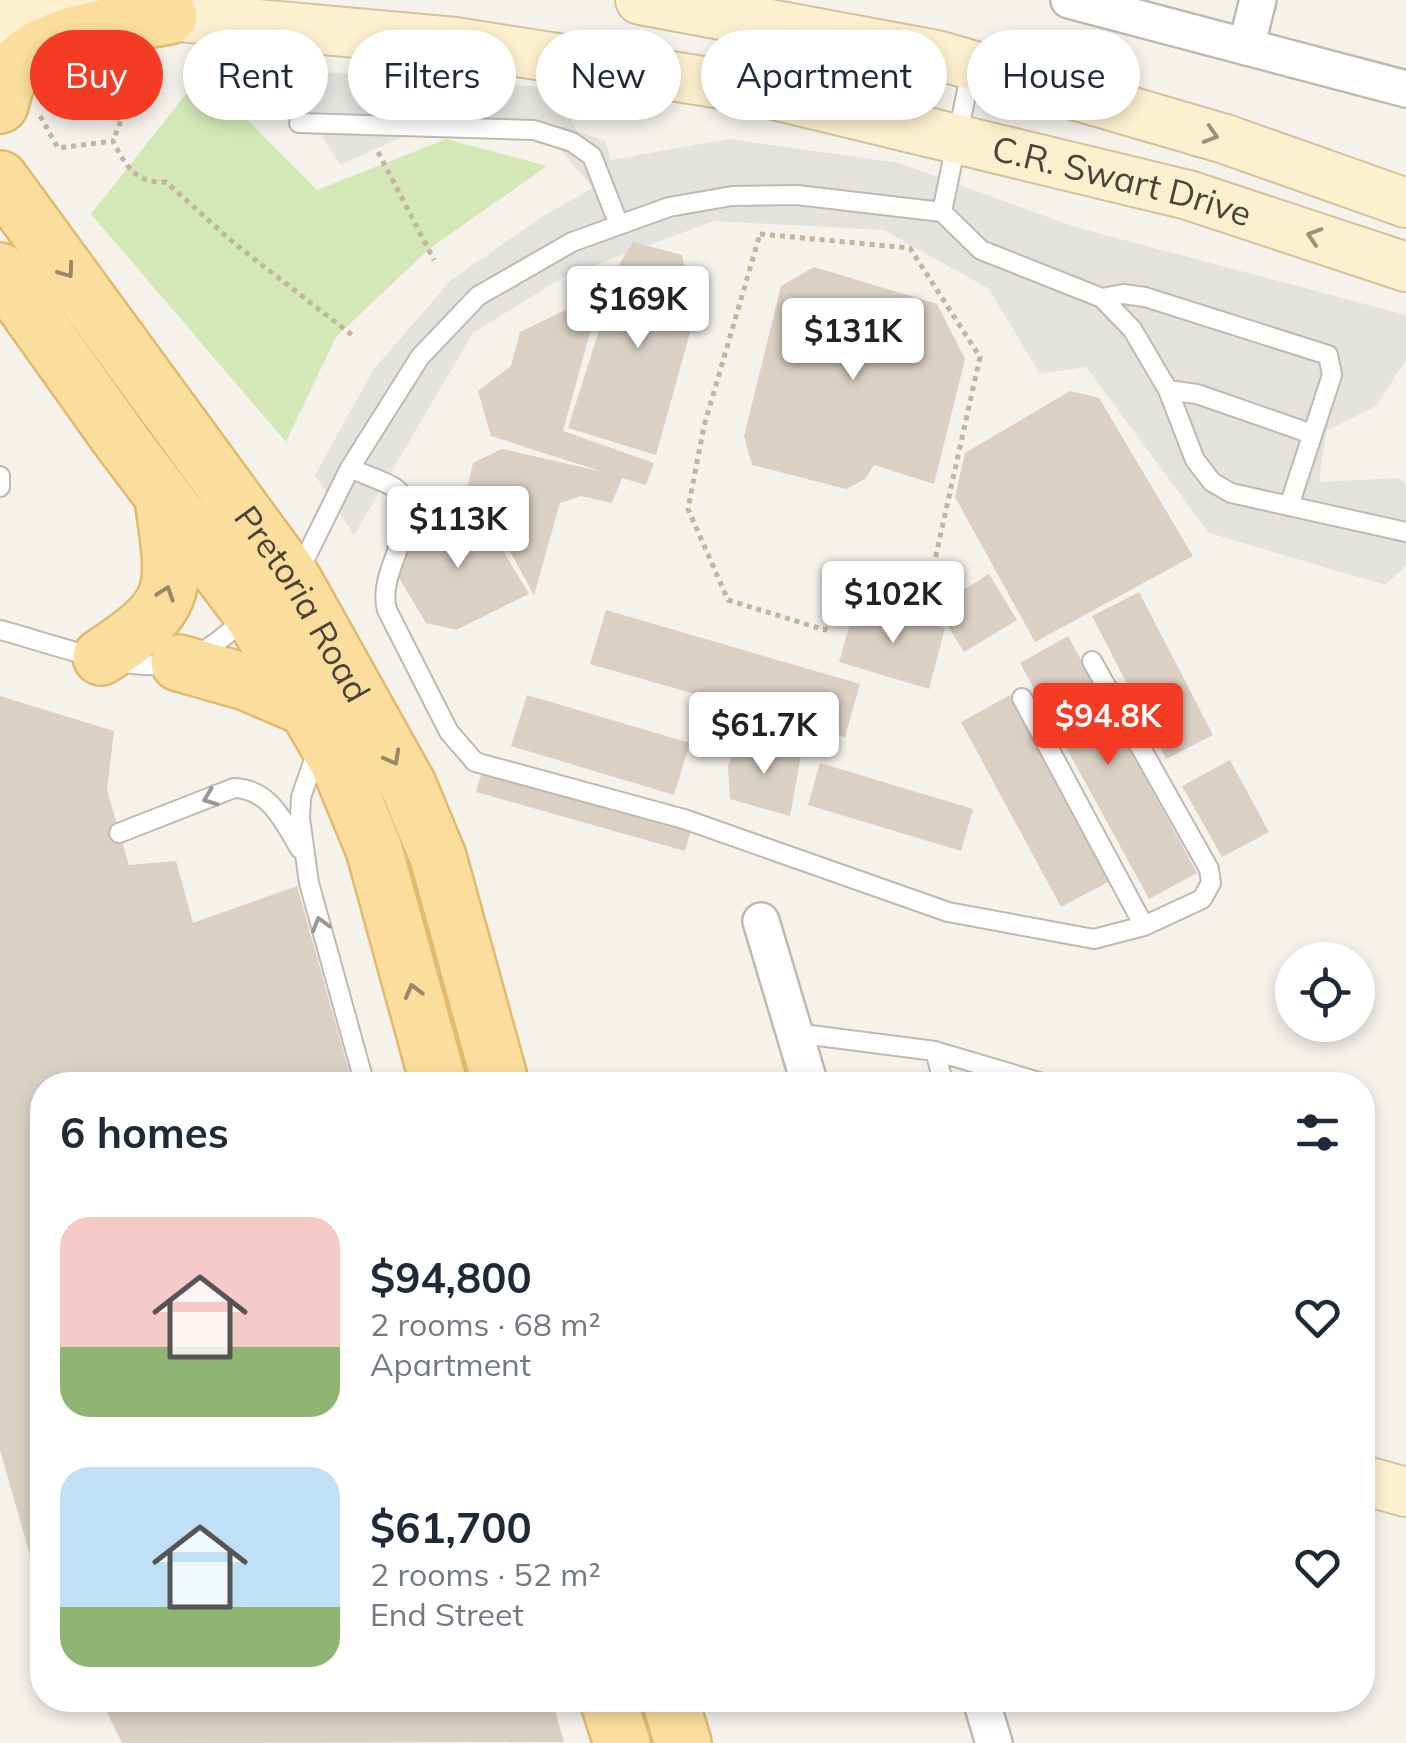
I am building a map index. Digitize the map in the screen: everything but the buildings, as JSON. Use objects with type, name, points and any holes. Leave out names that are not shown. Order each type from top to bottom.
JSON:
[{"type":"main road","name":"C.R. Swart Drive","points":[[640,0],[967,64]]},
{"type":"main road","name":"C.R. Swart Drive","points":[[0,20],[169,16],[455,42],[741,87],[1188,195],[1406,267]]},
{"type":"main road","points":[[21,105],[6,83],[21,61],[44,45],[169,16]]},
{"type":"main road","name":"C.R. Swart Drive","points":[[1140,114],[1406,202]]},
{"type":"main road","name":"Pretoria Road","points":[[3,174],[273,598],[408,785],[438,858],[497,1072]]},
{"type":"main road","name":"Pretoria Road","points":[[0,271],[164,499],[273,598],[315,722],[338,762],[374,849],[435,1072]]},
{"type":"main road","points":[[100,656],[140,631],[167,600],[172,564],[164,499]]},
{"type":"main road","points":[[178,662],[246,682],[315,722]]},
{"type":"main road","points":[[1375,1484],[1406,1492]]},
{"type":"main road","points":[[674,1712],[683,1743]]},
{"type":"street","points":[[1068,0],[1406,90]]},
{"type":"street","points":[[1246,47],[1258,0]]},
{"type":"street","points":[[761,922],[806,1072]]},
{"type":"street","points":[[984,1712],[994,1743]]},
{"type":"lane","points":[[942,212],[967,95]]},
{"type":"lane","points":[[299,122],[534,130],[572,142],[592,156],[620,225]]},
{"type":"lane","points":[[0,630],[134,666],[178,662],[211,646],[273,598],[420,358],[478,296],[572,242],[668,207],[732,196],[797,195],[942,212],[981,250],[1102,298],[1132,328],[1168,390],[1195,460],[1212,482],[1230,493],[1406,532]]},
{"type":"lane","points":[[1102,298],[1123,294],[1145,298],[1328,356],[1332,375],[1289,506]]},
{"type":"lane","points":[[1168,390],[1197,394],[1312,434]]},
{"type":"lane","points":[[350,468],[395,489],[406,505],[407,525],[382,595],[386,610],[448,732],[475,762],[684,819],[948,912],[1094,939],[1144,926],[1202,899],[1211,883],[1210,869],[1092,661]]},
{"type":"lane","points":[[0,476],[0,487]]},
{"type":"lane","points":[[1022,698],[1144,926]]},
{"type":"lane","points":[[315,722],[301,798],[308,883],[361,1072]]},
{"type":"lane","points":[[119,833],[242,788],[261,794],[279,813],[305,858]]},
{"type":"lane","points":[[795,1033],[935,1051],[1005,1072]]},
{"type":"lane","points":[[935,1051],[941,1072]]},
{"type":"path","points":[[21,105],[40,116],[58,148],[113,141]]},
{"type":"path","points":[[121,120],[113,141],[127,169],[151,182],[166,182],[234,244],[352,334]]},
{"type":"path","points":[[378,152],[434,260]]},
{"type":"path","points":[[760,234],[866,244],[910,248],[980,357],[928,591],[834,582],[825,630],[728,600],[688,509],[704,426],[760,234]]},
{"type":"green space","points":[[183,98],[183,120],[248,120],[317,190],[446,139],[547,166],[429,249],[336,337],[286,442],[91,214]]},
{"type":"shaded area","points":[[328,72],[348,74],[348,120],[516,120],[516,85],[536,87],[536,120],[571,120],[577,131],[605,141],[611,160],[729,139],[899,163],[1075,227],[1406,315],[1406,360],[1376,406],[1326,431],[1319,482],[1399,478],[1406,484],[1406,566],[1385,585],[1209,533],[1086,367],[1040,374],[989,289],[884,230],[714,221],[565,276],[473,333],[354,535],[315,475],[374,369],[450,281],[543,216],[593,188],[558,147],[435,122],[340,165],[312,120],[328,120]]}]
